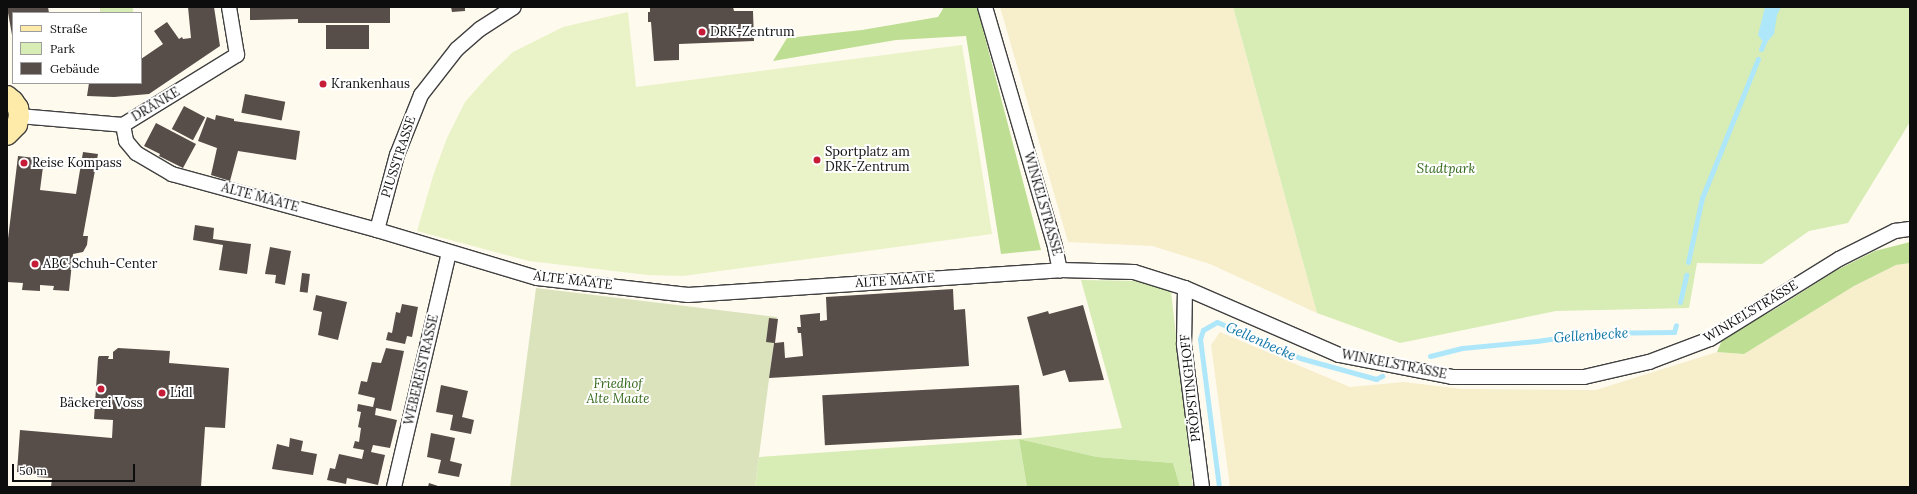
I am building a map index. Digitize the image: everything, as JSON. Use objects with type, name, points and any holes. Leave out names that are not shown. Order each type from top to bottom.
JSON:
[{"type":"street","name":"DRÄNKE","points":[[19,116],[123,125],[237,55],[229,7]]},
{"type":"street","name":"PIUSSTRASSE","points":[[377,230],[396,155],[421,95],[457,50],[480,29],[514,7]]},
{"type":"street","name":"WINKELSTRASSE","points":[[984,7],[1055,247],[1060,270],[1134,272],[1185,288],[1339,355],[1452,377],[1584,377],[1649,362],[1710,339],[1839,259],[1895,231],[1910,229]]},
{"type":"street","points":[[7,96],[18,108],[19,116],[17,125],[7,135]]},
{"type":"street","name":"ALTE MAATE","points":[[123,125],[126,141],[136,153],[172,174],[377,230],[537,278],[688,295],[1060,270]]},
{"type":"street","name":"WEBEREISTRASSE","points":[[394,487],[449,252]]},
{"type":"street","name":"PRÖPSTINGHOFF","points":[[1185,288],[1184,345],[1202,487]]},
{"type":"shaded area","points":[[1000,7],[1233,7],[1317,313],[1210,264],[1152,246],[1068,242]]},
{"type":"shaded area","points":[[1910,263],[1910,487],[1230,487],[1211,345],[1220,332],[1350,387],[1404,382],[1462,389],[1596,390],[1717,352],[1744,354],[1854,286],[1896,265]]},
{"type":"green space","points":[[100,7],[133,7],[133,12],[100,12]]},
{"type":"green space","points":[[944,7],[977,7],[1041,250],[1001,254],[966,36],[896,40],[773,61],[787,38],[862,30],[938,17]]},
{"type":"green space","name":"Stadtpark","points":[[1233,7],[1910,7],[1910,122],[1848,223],[1809,231],[1762,264],[1697,263],[1689,308],[1556,311],[1400,343],[1317,313]]},
{"type":"green space","points":[[628,12],[636,87],[962,45],[992,234],[683,276],[648,275],[529,261],[417,231],[433,176],[447,138],[465,102],[488,76],[513,52],[563,27]]},
{"type":"green space","points":[[1910,242],[1910,263],[1896,265],[1854,286],[1744,354],[1717,352],[1723,338],[1777,308],[1837,270],[1875,251]]},
{"type":"green space","points":[[1081,280],[1139,281],[1171,291],[1193,487],[1180,487],[1173,463],[1097,457],[1019,439],[1122,428]]},
{"type":"green space","name":"Friedhof Alte Maate","points":[[536,288],[777,317],[755,487],[510,487]]},
{"type":"green space","points":[[1019,439],[1027,487],[755,487],[759,457]]},
{"type":"green space","points":[[1019,439],[1097,457],[1173,463],[1180,487],[1027,487]]},
{"type":"water","points":[[1765,7],[1781,7],[1777,15],[1774,34],[1768,41],[1763,42],[1758,35]]},
{"type":"building","points":[[7,7],[48,7],[49,12],[12,12],[12,35]]},
{"type":"building","points":[[188,7],[214,7],[220,46],[149,94],[114,97],[87,96],[89,84],[142,84],[142,58],[163,44],[154,31],[167,22],[179,39],[182,37],[183,39],[191,38]]},
{"type":"building","points":[[250,7],[390,7],[390,23],[298,23],[298,19],[250,20]]},
{"type":"building","points":[[451,7],[465,7],[465,11],[452,12]]},
{"type":"building","name":"DRK-Zentrum","points":[[650,7],[733,7],[734,11],[753,11],[754,41],[679,44],[679,60],[654,61],[651,22],[648,22],[648,12],[650,12]]},
{"type":"building","points":[[326,25],[369,25],[369,49],[326,49]]},
{"type":"building","points":[[245,94],[285,102],[282,120],[241,113]]},
{"type":"building","points":[[184,106],[205,117],[193,140],[172,129]]},
{"type":"building","points":[[216,115],[234,119],[234,121],[300,131],[296,160],[238,151],[230,181],[211,175],[217,148],[198,141],[207,117],[215,120]]},
{"type":"building","points":[[156,123],[196,144],[183,168],[159,156],[160,154],[144,146]]},
{"type":"building","points":[[83,152],[98,154],[83,236],[88,236],[87,245],[83,252],[73,254],[69,291],[53,290],[54,286],[40,285],[40,291],[22,290],[23,283],[7,282],[7,247],[18,156],[44,159],[40,190],[76,194]]},
{"type":"building","points":[[195,225],[214,228],[213,239],[251,244],[247,274],[219,270],[223,245],[193,240]]},
{"type":"building","points":[[270,247],[291,251],[285,285],[275,283],[276,275],[265,274]]},
{"type":"building","points":[[302,273],[310,274],[308,293],[300,292]]},
{"type":"building","points":[[953,289],[954,310],[965,309],[969,366],[769,378],[774,343],[766,342],[769,318],[778,319],[775,343],[784,342],[785,358],[803,356],[801,333],[798,333],[797,327],[801,327],[800,315],[820,313],[820,321],[827,320],[826,297]]},
{"type":"building","points":[[316,295],[347,302],[338,340],[318,335],[322,312],[313,310]]},
{"type":"building","points":[[402,304],[418,307],[412,337],[407,336],[405,344],[386,340],[388,332],[392,333],[396,312],[400,313]]},
{"type":"building","points":[[1083,305],[1104,380],[1069,382],[1065,370],[1043,376],[1027,317],[1048,311],[1049,314]]},
{"type":"building","points":[[118,348],[170,351],[169,363],[229,368],[225,428],[205,427],[201,487],[51,487],[52,478],[37,477],[37,474],[17,472],[20,430],[112,438],[113,420],[94,419],[98,358],[99,356],[109,356],[108,359],[113,359],[113,352]]},
{"type":"building","points":[[386,348],[404,351],[391,411],[376,408],[375,415],[397,420],[390,448],[373,445],[371,452],[385,455],[378,485],[347,478],[346,484],[327,480],[330,468],[335,469],[339,454],[362,459],[364,450],[353,448],[355,441],[359,442],[361,428],[358,427],[361,412],[357,411],[358,404],[373,407],[375,398],[358,394],[361,381],[367,382],[372,362],[381,363]]},
{"type":"building","points":[[441,385],[468,391],[462,417],[474,420],[471,434],[450,430],[453,415],[436,412]]},
{"type":"building","points":[[1019,385],[1022,435],[825,445],[822,395]]},
{"type":"building","points":[[431,433],[455,438],[450,461],[462,464],[459,477],[438,473],[441,460],[427,457]]},
{"type":"building","points":[[290,438],[303,441],[301,451],[317,454],[313,475],[272,469],[277,444],[289,447]]},
{"type":"building","points":[[429,483],[441,487],[428,487]]},
{"type":"waterway","name":"Gellenbecke","points":[[1761,49],[1767,35]]},
{"type":"waterway","name":"Gellenbecke","points":[[1688,262],[1702,198],[1758,59]]},
{"type":"waterway","name":"Gellenbecke","points":[[1680,302],[1686,275]]},
{"type":"waterway","name":"Gellenbecke","points":[[1219,487],[1200,339],[1203,330],[1217,322],[1300,358],[1376,379],[1382,376]]},
{"type":"waterway","name":"Gellenbecke","points":[[1430,356],[1462,348],[1537,341],[1590,333],[1674,332],[1676,325]]},
{"type":"place","name":"DRK-Zentrum","points":[[702,32]]},
{"type":"place","name":"Krankenhaus","points":[[323,84]]},
{"type":"place","name":"Sportplatz am DRK-Zentrum","points":[[817,160]]},
{"type":"place","name":"Reise Kompass","points":[[24,163]]},
{"type":"place","name":"ABC Schuh-Center","points":[[35,264]]},
{"type":"place","name":"Bäckerei Voss","points":[[101,389]]},
{"type":"place","name":"Lidl","points":[[162,393]]}]
